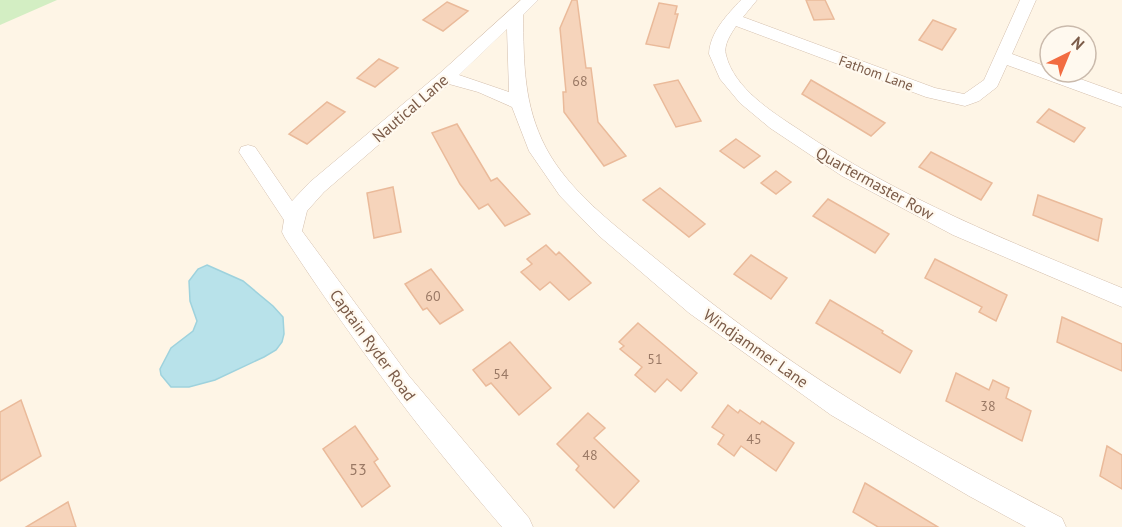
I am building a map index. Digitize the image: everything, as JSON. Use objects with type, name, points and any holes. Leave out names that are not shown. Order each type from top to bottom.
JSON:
[{"type":"street","name":"Nautical Lane","points":[[294,219],[299,207],[317,187],[446,77],[530,0]]},
{"type":"street","name":"Quartermaster Row","points":[[749,0],[732,19],[717,48],[717,55],[722,70],[755,107],[834,161],[936,218],[1122,298]]},
{"type":"street","name":"Fathom Lane","points":[[732,19],[932,93],[958,99],[973,97],[992,83],[1028,0]]},
{"type":"street","name":"Windjammer Lane","points":[[515,13],[519,103],[538,151],[567,191],[605,229],[697,306],[840,408],[978,488],[1053,527]]},
{"type":"street","points":[[1003,57],[1122,101]]},
{"type":"street","points":[[446,77],[484,88],[519,103]]},
{"type":"street","name":"Captain Ryder Road","points":[[248,152],[294,219],[292,232],[393,376],[476,479],[520,527]]},
{"type":"green space","points":[[0,0],[57,0],[0,25]]},
{"type":"water","points":[[207,265],[243,281],[273,306],[283,317],[282,342],[276,350],[264,357],[215,380],[189,387],[171,387],[161,375],[160,369],[171,348],[193,331],[197,321],[190,301],[189,281],[198,269]]},
{"type":"building","points":[[572,0],[577,0],[586,68],[591,68],[598,122],[626,156],[604,166],[564,112],[563,92],[566,92],[560,28]]},
{"type":"building","points":[[806,0],[825,0],[834,19],[814,20]]},
{"type":"building","points":[[447,2],[468,11],[443,31],[423,20]]},
{"type":"building","points":[[659,3],[677,6],[675,14],[678,14],[669,48],[646,44]]},
{"type":"building","points":[[933,20],[956,29],[942,50],[919,40]]},
{"type":"building","points":[[379,59],[398,68],[375,87],[357,78]]},
{"type":"building","points":[[678,80],[701,121],[676,127],[654,85]]},
{"type":"building","points":[[811,80],[885,123],[871,136],[802,94]]},
{"type":"building","points":[[327,102],[345,112],[307,144],[289,134]]},
{"type":"building","points":[[1049,109],[1085,128],[1074,142],[1037,122]]},
{"type":"building","points":[[457,124],[491,181],[497,178],[530,214],[505,226],[488,204],[479,209],[460,184],[432,133]]},
{"type":"building","points":[[736,139],[760,156],[744,168],[720,151]]},
{"type":"building","points":[[931,152],[992,183],[981,200],[919,167]]},
{"type":"building","points":[[776,171],[791,182],[776,194],[761,183]]},
{"type":"building","points":[[393,187],[401,232],[374,238],[367,193]]},
{"type":"building","points":[[660,188],[705,224],[689,237],[643,200]]},
{"type":"building","points":[[1038,195],[1102,219],[1098,241],[1033,215]]},
{"type":"building","points":[[828,199],[889,234],[875,253],[813,216]]},
{"type":"building","points":[[546,245],[556,255],[559,252],[591,283],[569,300],[550,282],[540,290],[521,272],[532,264],[527,259]]},
{"type":"building","points":[[751,255],[787,278],[771,299],[734,274]]},
{"type":"building","points":[[935,259],[1007,295],[996,321],[979,312],[982,307],[925,278]]},
{"type":"building","points":[[431,269],[463,310],[440,324],[427,308],[423,310],[405,284]]},
{"type":"building","points":[[830,300],[912,351],[900,373],[816,323]]},
{"type":"building","points":[[1062,317],[1122,344],[1122,371],[1057,342]]},
{"type":"building","points":[[638,323],[697,373],[681,391],[667,379],[655,392],[635,375],[642,367],[620,349],[624,346],[619,342]]},
{"type":"building","points":[[510,342],[551,388],[519,415],[491,383],[486,386],[473,370]]},
{"type":"building","points":[[956,373],[989,390],[993,380],[1009,388],[1006,398],[1031,411],[1022,441],[946,401]]},
{"type":"building","points":[[21,400],[41,456],[0,481],[0,412]]},
{"type":"building","points":[[728,405],[738,413],[740,410],[760,424],[762,421],[794,443],[776,471],[741,446],[734,456],[718,444],[724,435],[712,427]]},
{"type":"building","points":[[588,413],[605,428],[594,438],[639,481],[614,508],[576,470],[579,466],[557,444]]},
{"type":"building","points":[[355,426],[378,459],[374,462],[390,486],[362,507],[323,449]]},
{"type":"building","points":[[1107,446],[1122,455],[1122,489],[1100,476]]},
{"type":"building","points":[[865,483],[938,527],[878,527],[853,512]]},
{"type":"building","points":[[68,502],[76,527],[26,527]]}]
